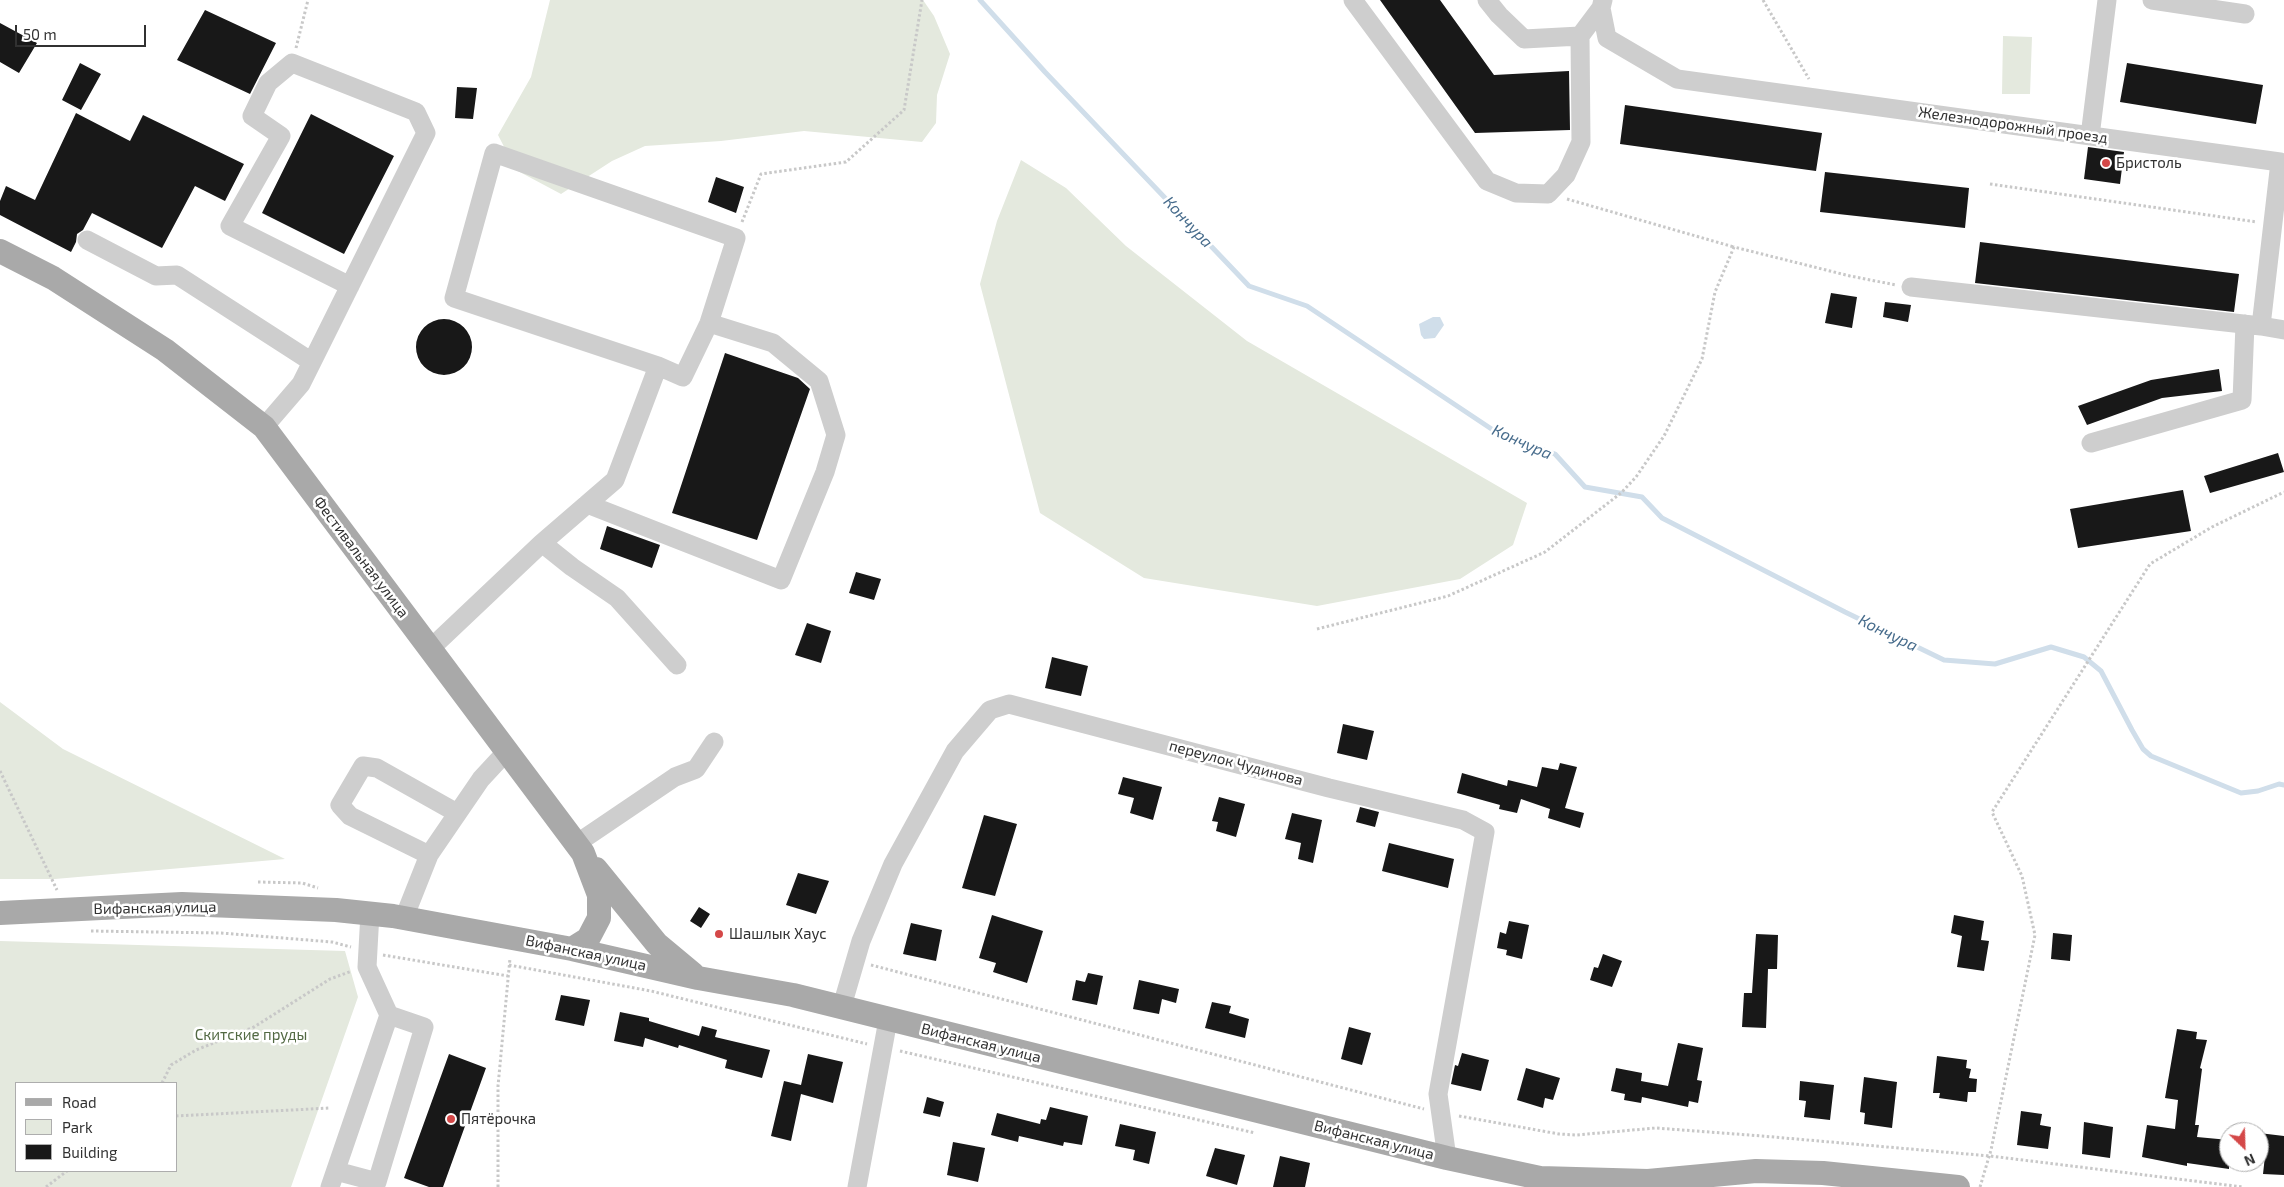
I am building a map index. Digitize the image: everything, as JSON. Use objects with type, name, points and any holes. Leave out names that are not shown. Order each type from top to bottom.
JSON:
[{"type":"main road","name":"Фестивальная улица","points":[[0,251],[53,278],[165,350],[264,427],[506,752],[580,848],[599,894],[599,918],[588,939],[572,949]]},
{"type":"main road","points":[[580,848],[657,944],[698,978]]},
{"type":"main road","name":"Вифанская улица","points":[[0,913],[182,904],[370,913],[572,949],[698,978],[842,1006],[888,1020],[1447,1158],[1540,1178],[1642,1184],[1756,1170],[1808,1180],[1958,1187]]},
{"type":"lane","points":[[1353,0],[1487,181],[1516,193],[1548,194],[1566,175],[1582,142],[1580,36],[1602,4]]},
{"type":"lane","points":[[1487,0],[1499,15],[1524,39],[1580,36]]},
{"type":"lane","points":[[2090,136],[2106,0]]},
{"type":"lane","points":[[2152,0],[2245,14]]},
{"type":"lane","name":"Железнодорожный проезд","points":[[1602,4],[1607,38],[1677,79],[2280,162],[2273,225],[2253,325],[2242,400],[2091,443]]},
{"type":"lane","points":[[264,427],[301,384],[350,286],[426,133],[416,112],[292,63],[268,83],[252,116],[281,136],[230,226],[350,286]]},
{"type":"lane","points":[[494,153],[736,238],[709,322],[682,377],[658,366],[454,298],[494,153]]},
{"type":"lane","points":[[87,240],[156,276],[177,275],[312,362]]},
{"type":"lane","points":[[1911,287],[2284,330]]},
{"type":"lane","points":[[587,504],[781,580],[825,472],[836,435],[819,381],[773,343],[709,322]]},
{"type":"lane","points":[[430,648],[542,543],[616,480],[658,366]]},
{"type":"lane","points":[[542,543],[572,567],[617,598],[677,665]]},
{"type":"lane","name":"переулок Чудинова","points":[[842,1006],[862,941],[893,864],[954,751],[990,710],[1009,704],[1329,788],[1463,820],[1485,832],[1438,1094],[1447,1158]]},
{"type":"lane","points":[[580,848],[675,777],[696,769],[714,742]]},
{"type":"lane","points":[[404,918],[429,855],[481,779],[506,752]]},
{"type":"lane","points":[[429,855],[350,816],[340,805],[362,766],[377,768],[456,813]]},
{"type":"lane","points":[[370,913],[367,960],[389,1015],[333,1179],[377,1182],[424,1027],[389,1015]]},
{"type":"lane","points":[[857,1187],[888,1020]]},
{"type":"path","points":[[292,63],[308,0]]},
{"type":"path","points":[[736,238],[761,174],[846,162],[904,110],[922,0]]},
{"type":"path","points":[[1763,0],[1820,99]]},
{"type":"path","points":[[1990,184],[2273,225]]},
{"type":"path","points":[[1548,194],[1734,247],[1850,276],[1911,287]]},
{"type":"path","points":[[1317,629],[1448,596],[1545,552],[1621,493],[1636,477],[1664,436],[1702,359],[1715,292],[1734,247]]},
{"type":"path","points":[[1980,1187],[1990,1156],[2035,935],[2022,876],[1992,812],[2150,564],[2212,527],[2284,492]]},
{"type":"path","points":[[0,771],[67,911]]},
{"type":"path","points":[[84,931],[221,933],[332,942],[367,960],[508,976]]},
{"type":"path","points":[[162,1082],[171,1065],[196,1050],[254,1027],[330,978],[367,960]]},
{"type":"path","points":[[856,961],[1441,1113],[1559,1134],[1576,1135],[1656,1128],[1990,1156],[2243,1187]]},
{"type":"path","points":[[498,1187],[498,1086],[509,965],[651,991],[883,1048],[1258,1134]]},
{"type":"path","points":[[178,1116],[330,1108]]},
{"type":"path","points":[[46,1187],[66,1172]]},
{"type":"green space","points":[[550,0],[923,0],[934,16],[950,54],[937,95],[936,123],[922,142],[804,131],[721,141],[645,146],[612,161],[561,194],[516,170],[498,135],[531,77]]},
{"type":"green space","points":[[2003,36],[2032,37],[2030,94],[2002,94]]},
{"type":"green space","points":[[1021,160],[1066,188],[1126,246],[1247,341],[1527,503],[1513,545],[1460,579],[1317,606],[1144,578],[1040,513],[980,284],[997,221]]},
{"type":"green space","points":[[0,702],[63,749],[285,859],[55,879],[0,879]]},
{"type":"green space","name":"Скитские пруды","points":[[0,941],[345,951],[358,997],[291,1187],[0,1187]]},
{"type":"shaded area","points":[[1433,317],[1440,317],[1444,325],[1435,338],[1424,339],[1421,335],[1419,324]]},
{"type":"building","points":[[1380,0],[1440,0],[1494,75],[1569,71],[1570,130],[1475,133]]},
{"type":"building","points":[[205,10],[276,43],[250,94],[177,60]]},
{"type":"building","points":[[0,23],[37,43],[19,73],[0,62]]},
{"type":"building","points":[[80,63],[101,74],[81,110],[62,100]]},
{"type":"building","points":[[2127,63],[2263,85],[2256,124],[2120,102]]},
{"type":"building","points":[[457,87],[477,88],[473,119],[455,118]]},
{"type":"building","points":[[1625,105],[1822,133],[1816,171],[1620,144]]},
{"type":"building","points":[[76,113],[130,141],[143,115],[244,164],[225,201],[195,186],[162,248],[92,213],[83,230],[77,234],[76,242],[71,252],[0,215],[0,201],[6,186],[35,200]]},
{"type":"building","points":[[311,114],[394,156],[344,254],[262,213]]},
{"type":"building","points":[[2088,147],[2124,152],[2120,184],[2084,179]]},
{"type":"building","points":[[1825,172],[1969,188],[1965,228],[1820,212]]},
{"type":"building","points":[[716,177],[744,187],[736,213],[708,202]]},
{"type":"building","points":[[1980,242],[2239,274],[2234,312],[1975,283]]},
{"type":"building","points":[[1831,293],[1857,297],[1852,328],[1825,323]]},
{"type":"building","points":[[1885,302],[1911,305],[1908,322],[1883,317]]},
{"type":"building","points":[[438,319],[450,319],[460,323],[468,331],[472,347],[468,363],[460,371],[450,375],[438,375],[428,371],[420,363],[416,353],[416,341],[420,331],[428,323]]},
{"type":"building","points":[[725,353],[798,378],[810,389],[757,540],[672,513]]},
{"type":"building","points":[[2219,369],[2222,391],[2162,398],[2087,425],[2078,406],[2151,380]]},
{"type":"building","points":[[2278,453],[2284,472],[2210,493],[2204,476]]},
{"type":"building","points":[[2183,490],[2191,531],[2078,548],[2070,509]]},
{"type":"building","points":[[607,526],[660,545],[652,568],[600,549]]},
{"type":"building","points":[[856,572],[881,579],[874,600],[849,593]]},
{"type":"building","points":[[807,623],[831,631],[821,663],[795,655]]},
{"type":"building","points":[[1052,657],[1088,666],[1081,696],[1045,688]]},
{"type":"building","points":[[1343,724],[1374,731],[1367,760],[1337,753]]},
{"type":"building","points":[[1560,763],[1577,767],[1565,808],[1584,813],[1580,828],[1548,818],[1550,809],[1521,799],[1517,813],[1499,809],[1500,805],[1457,793],[1462,773],[1507,786],[1508,780],[1537,787],[1542,767],[1558,770]]},
{"type":"building","points":[[1123,777],[1162,787],[1153,820],[1130,813],[1134,798],[1118,794]]},
{"type":"building","points":[[1219,797],[1245,804],[1236,837],[1216,831],[1218,822],[1212,821]]},
{"type":"building","points":[[1360,807],[1379,812],[1375,827],[1356,822]]},
{"type":"building","points":[[1292,813],[1322,820],[1313,863],[1298,859],[1301,843],[1285,839]]},
{"type":"building","points":[[984,815],[1017,824],[995,896],[962,888]]},
{"type":"building","points":[[1389,843],[1454,859],[1448,888],[1382,871]]},
{"type":"building","points":[[798,873],[829,881],[816,914],[786,905]]},
{"type":"building","points":[[699,907],[710,914],[701,928],[690,921]]},
{"type":"building","points":[[992,915],[1043,931],[1027,983],[993,972],[996,963],[979,958]]},
{"type":"building","points":[[1954,915],[1984,921],[1981,940],[1989,941],[1984,971],[1957,967],[1962,936],[1951,933]]},
{"type":"building","points":[[1509,921],[1529,925],[1522,959],[1506,955],[1507,950],[1497,948],[1500,932],[1506,934]]},
{"type":"building","points":[[911,923],[942,930],[936,961],[903,954]]},
{"type":"building","points":[[2053,933],[2072,935],[2070,961],[2051,959]]},
{"type":"building","points":[[1756,934],[1778,935],[1777,969],[1768,969],[1766,1028],[1742,1027],[1744,993],[1752,993]]},
{"type":"building","points":[[1603,954],[1622,961],[1612,987],[1590,980],[1594,967],[1598,968]]},
{"type":"building","points":[[1088,973],[1103,976],[1097,1005],[1072,1000],[1076,980],[1085,982]]},
{"type":"building","points":[[1139,980],[1179,989],[1176,1003],[1162,999],[1159,1014],[1133,1009]]},
{"type":"building","points":[[561,995],[590,1000],[584,1026],[555,1020]]},
{"type":"building","points":[[1212,1002],[1231,1006],[1229,1013],[1249,1019],[1245,1038],[1205,1028]]},
{"type":"building","points":[[620,1012],[649,1018],[649,1021],[699,1036],[702,1026],[717,1030],[715,1037],[770,1050],[762,1078],[725,1068],[727,1060],[679,1045],[678,1048],[645,1038],[643,1047],[614,1041]]},
{"type":"building","points":[[1349,1027],[1371,1033],[1362,1065],[1341,1059]]},
{"type":"building","points":[[2177,1029],[2197,1032],[2196,1039],[2207,1040],[2200,1068],[2202,1069],[2195,1125],[2199,1125],[2197,1137],[2219,1139],[2219,1168],[2187,1163],[2187,1166],[2142,1157],[2147,1125],[2175,1129],[2178,1100],[2165,1098]]},
{"type":"building","points":[[1678,1043],[1703,1048],[1697,1080],[1702,1081],[1698,1103],[1689,1101],[1688,1107],[1642,1097],[1641,1103],[1624,1100],[1625,1094],[1611,1091],[1616,1068],[1642,1073],[1641,1081],[1668,1086]]},
{"type":"building","points":[[1462,1053],[1489,1060],[1481,1091],[1451,1084],[1455,1065],[1458,1066]]},
{"type":"building","points":[[449,1054],[486,1068],[443,1187],[429,1187],[404,1178]]},
{"type":"building","points":[[808,1054],[843,1062],[833,1103],[801,1094],[791,1141],[771,1136],[784,1081],[801,1085]]},
{"type":"building","points":[[1937,1056],[1967,1060],[1966,1068],[1971,1069],[1969,1078],[1977,1079],[1976,1092],[1968,1092],[1967,1102],[1939,1098],[1940,1093],[1933,1093]]},
{"type":"building","points":[[1526,1068],[1560,1078],[1553,1100],[1545,1098],[1543,1108],[1517,1100]]},
{"type":"building","points":[[1864,1077],[1897,1082],[1892,1128],[1864,1124],[1865,1113],[1860,1112]]},
{"type":"building","points":[[1800,1081],[1834,1085],[1830,1120],[1804,1117],[1806,1101],[1799,1100]]},
{"type":"building","points":[[927,1097],[944,1102],[940,1117],[923,1113]]},
{"type":"building","points":[[1050,1107],[1088,1116],[1082,1145],[1064,1142],[1063,1146],[1019,1136],[1018,1142],[991,1135],[997,1113],[1040,1124],[1041,1119],[1046,1120]]},
{"type":"building","points":[[2021,1111],[2042,1114],[2040,1125],[2051,1127],[2048,1149],[2017,1145]]},
{"type":"building","points":[[2084,1122],[2113,1127],[2110,1158],[2082,1154]]},
{"type":"building","points":[[1120,1124],[1156,1132],[1149,1164],[1133,1160],[1135,1150],[1115,1146]]},
{"type":"building","points":[[2269,1134],[2284,1136],[2284,1175],[2263,1174],[2263,1172],[2269,1172]]},
{"type":"building","points":[[953,1142],[985,1148],[978,1182],[947,1175]]},
{"type":"building","points":[[1215,1148],[1245,1155],[1237,1185],[1206,1176]]},
{"type":"building","points":[[1280,1156],[1310,1163],[1305,1187],[1273,1187]]},
{"type":"waterway","name":"Кончура","points":[[980,0],[1045,72],[1249,286],[1307,306],[1499,434],[1555,454],[1585,487],[1642,497],[1662,518],[1845,612],[1944,660],[1995,664],[2051,647],[2084,657],[2101,671],[2143,749],[2151,756],[2241,793],[2258,791],[2279,784],[2284,785]]},
{"type":"place","name":"Бристоль","points":[[2106,163]]},
{"type":"place","name":"Шашлык Хаус","points":[[719,934]]},
{"type":"place","name":"Пятёрочка","points":[[451,1119]]}]
